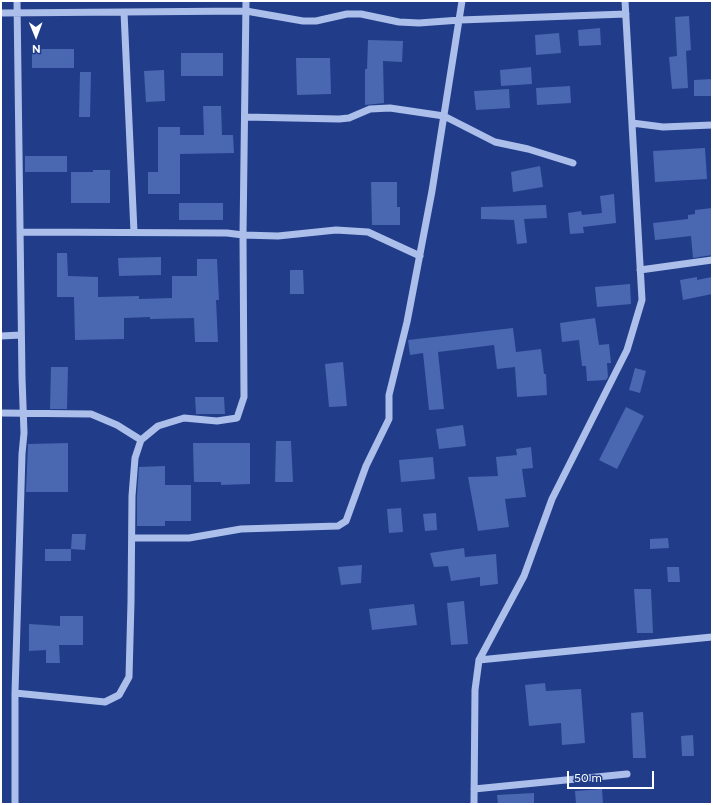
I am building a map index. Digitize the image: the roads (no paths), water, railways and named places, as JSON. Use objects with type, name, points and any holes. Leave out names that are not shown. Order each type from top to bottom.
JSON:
[{"type":"street","points":[[15,804],[15,693],[24,412],[21,335],[17,1]]},
{"type":"street","points":[[15,693],[105,702],[119,695],[129,677],[132,496],[136,458],[141,440],[158,426],[184,418],[217,421],[237,418],[244,397],[243,234],[246,1]]},
{"type":"street","points":[[132,538],[190,538],[241,529],[338,526],[346,521],[366,466],[389,419],[389,395],[407,322],[420,256],[462,1]]},
{"type":"street","points":[[474,804],[475,690],[479,660],[524,576],[552,499],[627,350],[642,300],[625,1]]},
{"type":"street","points":[[1,13],[246,11],[303,21],[316,21],[347,14],[361,14],[399,22],[419,23],[460,20],[626,14]]},
{"type":"street","points":[[124,12],[134,232]]},
{"type":"street","points":[[245,117],[339,119],[349,118],[370,109],[390,108],[444,116],[495,142],[528,149],[573,163]]},
{"type":"street","points":[[632,123],[663,127],[712,125]]},
{"type":"street","points":[[20,232],[227,233],[278,236],[336,230],[368,232],[420,256]]},
{"type":"street","points":[[640,270],[712,260]]},
{"type":"street","points":[[1,336],[21,335]]},
{"type":"street","points":[[1,413],[24,412],[91,414],[117,425],[141,440]]},
{"type":"street","points":[[479,660],[712,637]]},
{"type":"street","points":[[474,789],[626,774]]}]
